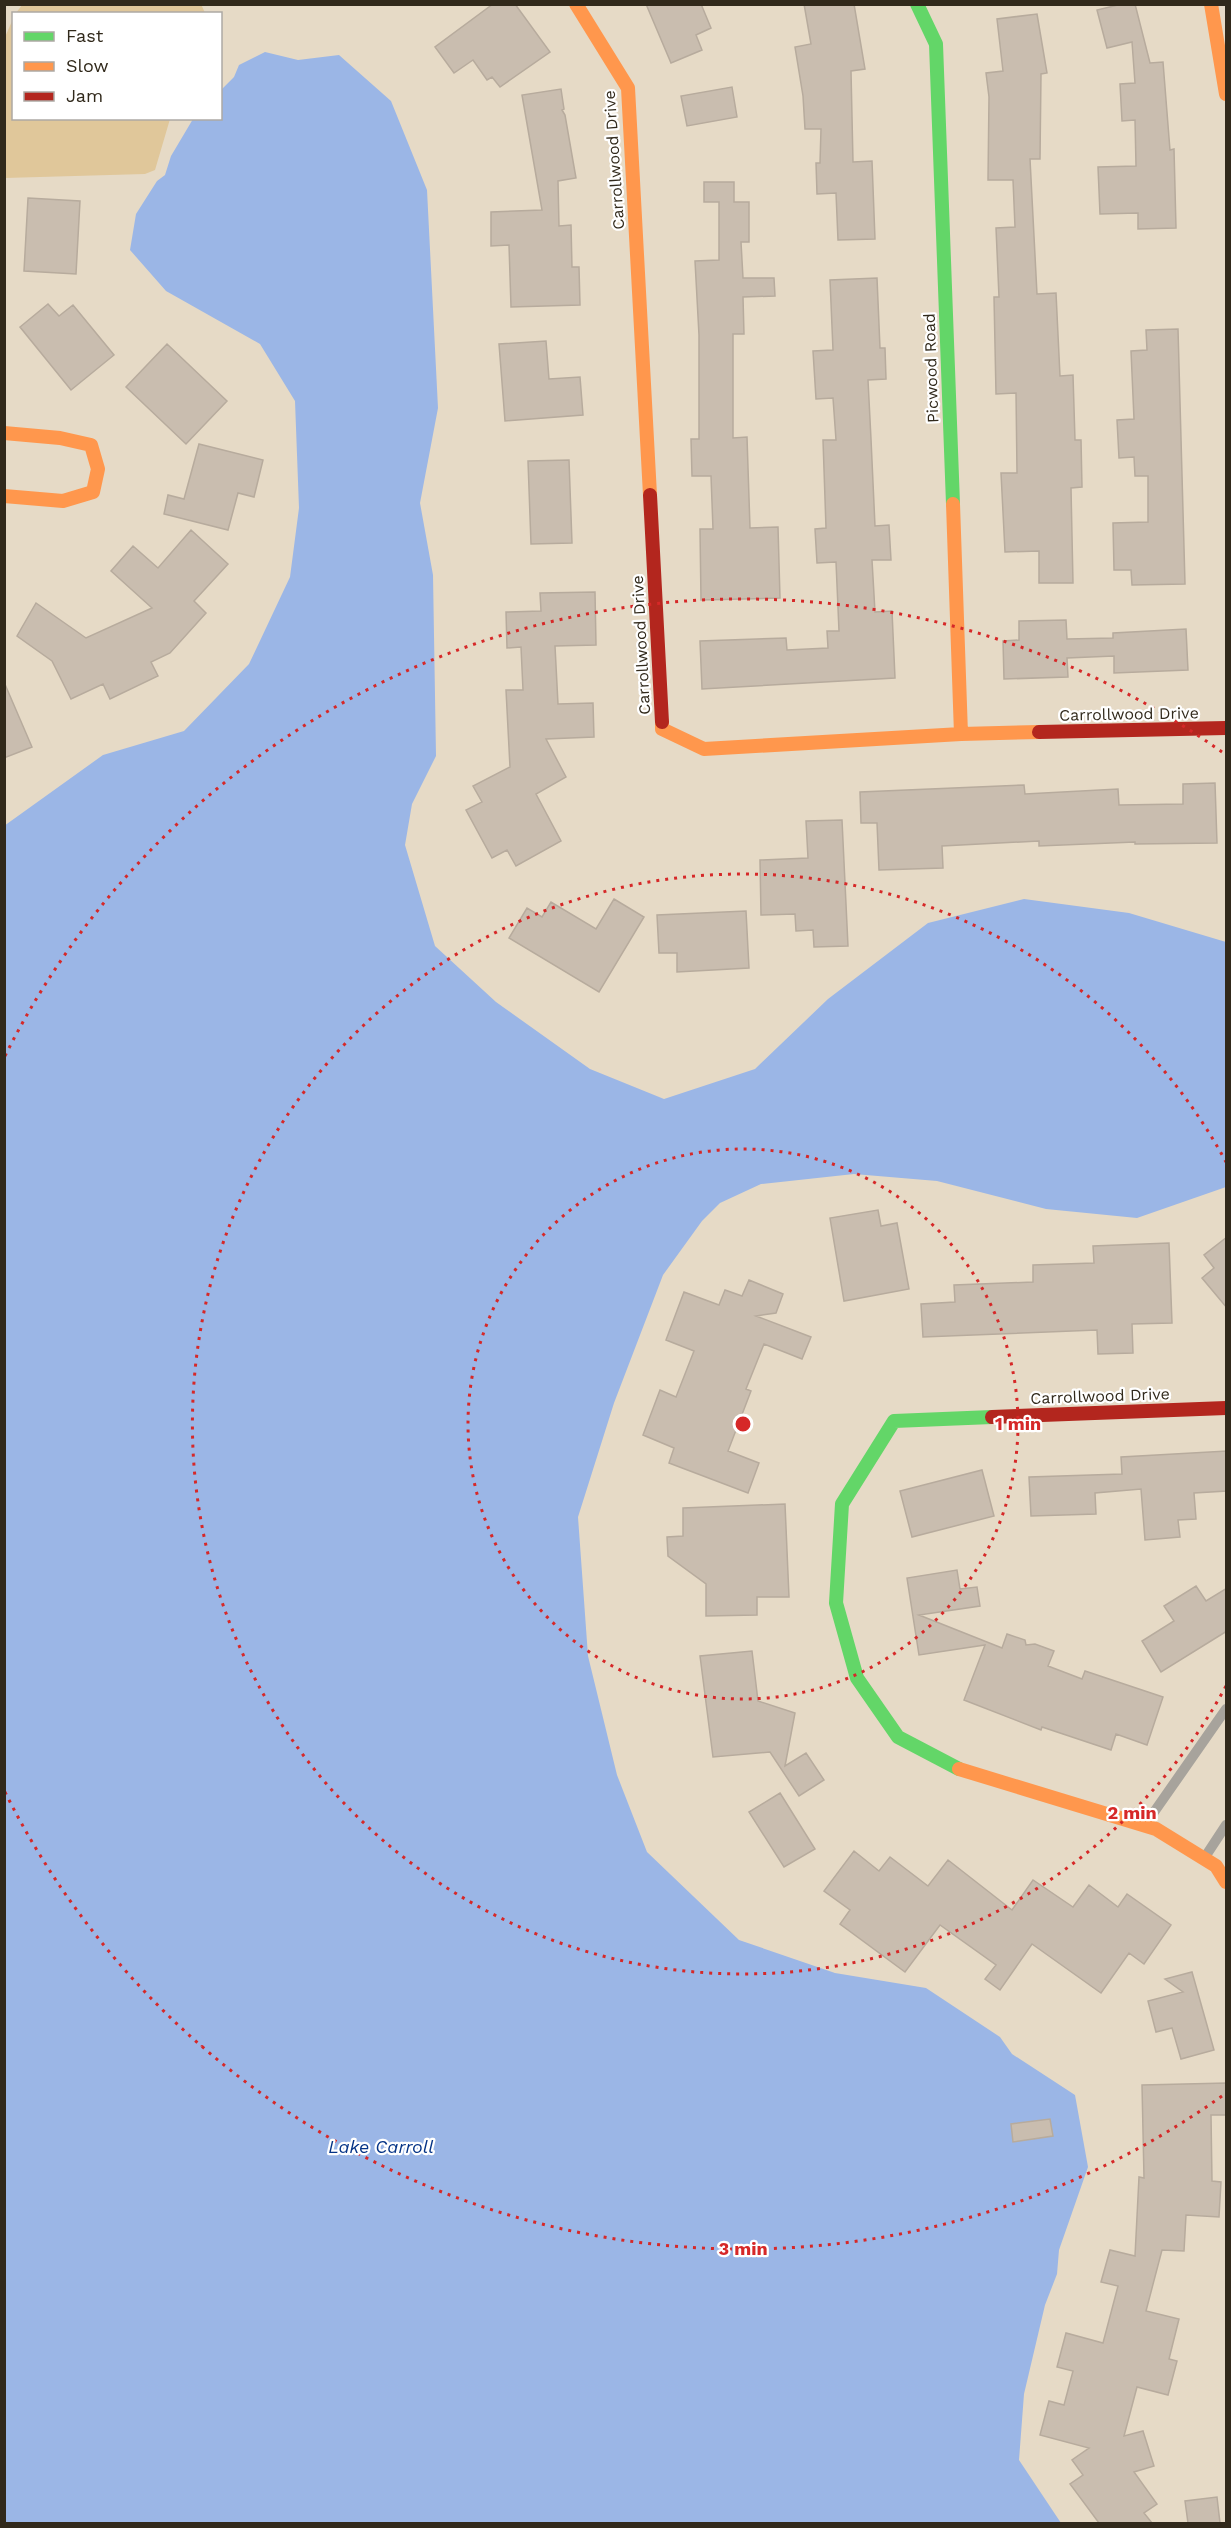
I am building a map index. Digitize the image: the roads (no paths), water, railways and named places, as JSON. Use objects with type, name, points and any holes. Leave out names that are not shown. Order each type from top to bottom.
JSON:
[{"type":"street","name":"Carrollwood Drive","points":[[576,4],[628,88],[662,729],[704,749],[961,734],[1227,728]]},
{"type":"street","name":"Picwood Road","points":[[917,4],[936,44],[961,734]]},
{"type":"street","points":[[1210,4],[1227,94]]},
{"type":"street","points":[[4,434],[60,438],[92,445],[98,469],[93,492],[63,501],[4,496]]},
{"type":"street","name":"Carrollwood Drive","points":[[1227,1408],[894,1421],[842,1504],[836,1603],[857,1678],[898,1737],[960,1769],[1156,1829],[1216,1866],[1227,1882]]},
{"type":"lane","points":[[1145,1826],[1227,1710]]},
{"type":"lane","points":[[1203,1858],[1227,1825]]},
{"type":"water","name":"Lake Carroll","points":[[265,52],[298,60],[339,55],[391,101],[427,190],[438,408],[420,503],[433,575],[436,756],[412,804],[405,845],[435,946],[496,1002],[590,1069],[664,1099],[755,1069],[828,999],[928,923],[1024,899],[1129,913],[1226,942],[1226,1187],[1137,1218],[1046,1209],[937,1181],[854,1174],[761,1184],[720,1203],[702,1221],[663,1275],[614,1403],[578,1517],[588,1656],[617,1775],[647,1852],[739,1940],[835,1973],[926,1988],[1000,2037],[1012,2054],[1075,2095],[1088,2167],[1059,2250],[1057,2274],[1045,2305],[1024,2394],[1019,2460],[1061,2523],[5,2523],[4,826],[103,755],[184,731],[249,664],[290,577],[299,508],[295,401],[260,344],[166,291],[130,250],[136,214],[157,181],[165,175],[171,156],[192,120],[222,120],[222,89],[234,77],[239,65]]}]
